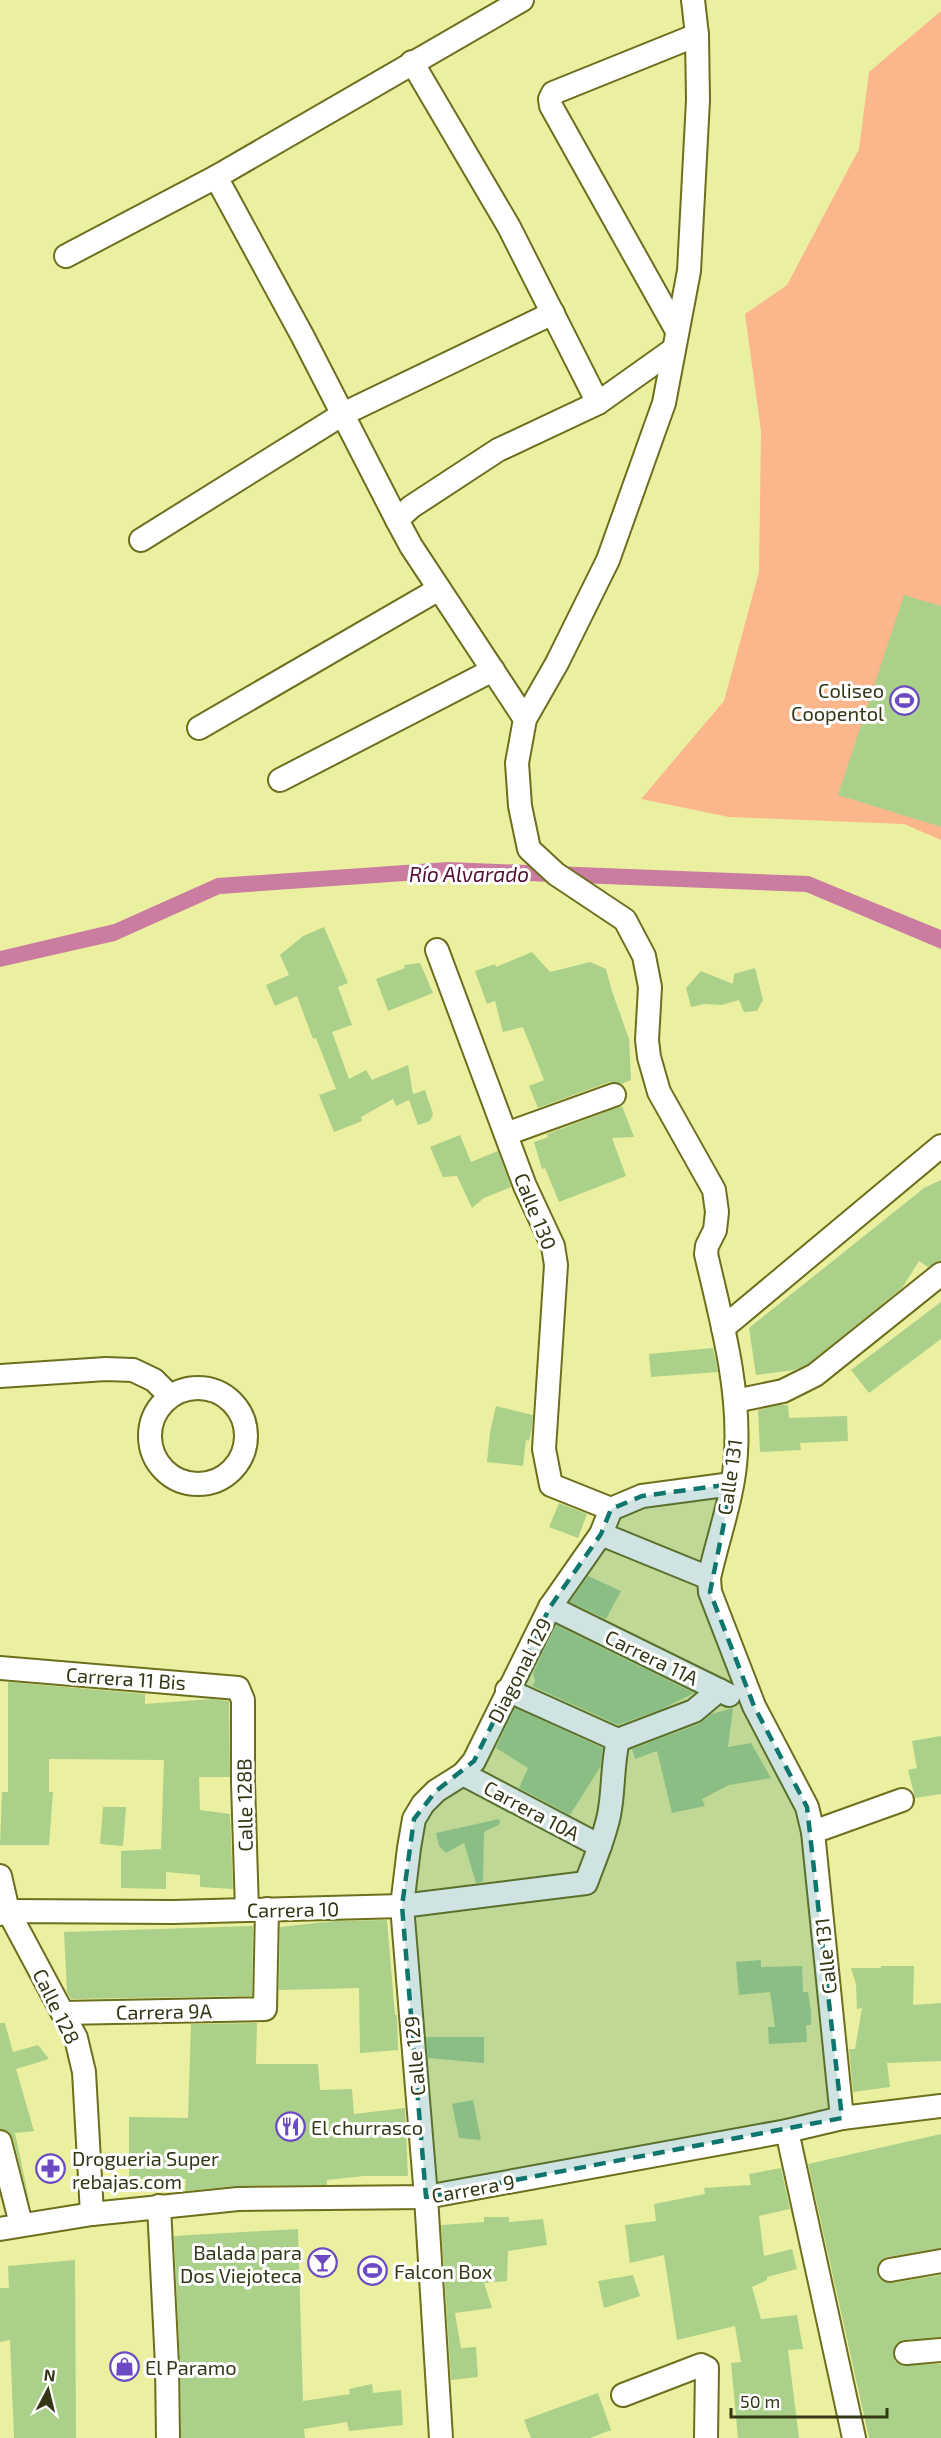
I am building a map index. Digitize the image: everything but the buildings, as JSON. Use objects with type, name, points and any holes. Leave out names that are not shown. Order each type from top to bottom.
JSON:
[{"type":"street","points":[[66,256],[216,177],[522,0]]},
{"type":"street","name":"Calle 131","points":[[693,0],[697,35],[698,100],[689,271],[664,403],[608,560],[557,663],[525,719],[517,763],[520,806],[529,849],[556,874],[625,920],[644,956],[650,987],[647,1040],[649,1058],[659,1092],[714,1190],[716,1221],[706,1254],[723,1328],[735,1401],[736,1453],[732,1484],[709,1578],[710,1592],[754,1706],[807,1807],[813,1832],[842,2118]]},
{"type":"street","points":[[397,520],[411,507],[498,450],[598,403],[676,340],[550,106],[550,99],[553,93],[697,35]]},
{"type":"street","points":[[412,62],[509,227],[598,403]]},
{"type":"street","points":[[216,177],[303,337],[397,520],[439,589],[525,719]]},
{"type":"street","points":[[141,540],[343,414],[553,313]]},
{"type":"street","points":[[199,728],[439,589]]},
{"type":"street","points":[[280,780],[493,670]]},
{"type":"street","name":"Calle 130","points":[[437,950],[525,1186],[553,1246],[555,1276],[544,1449],[551,1485],[611,1509]]},
{"type":"street","points":[[506,1134],[614,1095]]},
{"type":"street","points":[[723,1328],[941,1146]]},
{"type":"street","points":[[735,1401],[783,1391],[815,1375],[941,1274]]},
{"type":"street","points":[[0,1376],[106,1369],[133,1370],[154,1380],[170,1396]]},
{"type":"street","points":[[206,1388],[219,1392],[238,1408],[244,1419],[246,1444],[236,1467],[215,1481],[190,1483],[178,1480],[158,1463],[151,1446],[150,1427],[161,1405],[170,1396],[181,1390],[206,1388]]},
{"type":"street","points":[[611,1509],[642,1496],[732,1484]]},
{"type":"street","name":"Diagonal 129","points":[[414,1819],[423,1804],[436,1791],[463,1774],[474,1761],[507,1690],[550,1607],[601,1534],[611,1509]]},
{"type":"street","points":[[601,1534],[709,1578]]},
{"type":"street","name":"Carrera 11A","points":[[550,1607],[754,1706]]},
{"type":"street","name":"Carrera 11 Bis","points":[[0,1668],[232,1686],[238,1688],[243,1700]]},
{"type":"street","points":[[507,1690],[618,1740],[694,1711],[719,1690]]},
{"type":"street","name":"Calle 128B","points":[[243,1700],[243,1783],[265,2009]]},
{"type":"street","points":[[600,1846],[609,1815],[618,1740]]},
{"type":"street","name":"Carrera 10A","points":[[463,1774],[600,1846]]},
{"type":"street","points":[[813,1832],[902,1800]]},
{"type":"street","name":"Calle 129","points":[[414,1819],[408,1848],[402,1906],[426,2197],[441,2438]]},
{"type":"street","name":"Carrera 10","points":[[4,1912],[402,1906],[586,1883],[600,1846]]},
{"type":"street","name":"Calle 128","points":[[0,1876],[4,1912],[76,2038],[84,2072],[92,2214]]},
{"type":"street","name":"Carrera 9A","points":[[63,2013],[265,2009]]},
{"type":"street","name":"Carrera 9","points":[[11,2227],[92,2214],[238,2199],[426,2197],[787,2131],[842,2118],[941,2106]]},
{"type":"street","points":[[787,2131],[854,2438]]},
{"type":"street","points":[[0,2142],[11,2227]]},
{"type":"street","points":[[159,2206],[167,2365],[168,2438]]},
{"type":"street","points":[[890,2270],[941,2261]]},
{"type":"street","points":[[906,2354],[941,2350]]},
{"type":"street","points":[[623,2395],[701,2365],[707,2368],[706,2438]]},
{"type":"highlighted area","points":[[732,1484],[710,1592],[754,1706],[807,1807],[842,2118],[426,2197],[402,1906],[414,1819],[436,1791],[474,1761],[550,1607],[601,1534],[611,1509],[642,1496]]},
{"type":"shaded area","points":[[941,11],[941,840],[904,824],[729,817],[641,799],[724,701],[759,572],[761,431],[745,314],[787,285],[859,149],[869,72]]},
{"type":"water","name":"Río Alvarado","points":[[448,862],[809,876],[941,930],[941,949],[806,892],[448,878],[220,894],[115,941],[0,967],[0,951],[114,924],[217,878]]},
{"type":"place","name":"Coliseo Coopentol","points":[[905,701]]},
{"type":"place","name":"El churrasco","points":[[290,2127]]},
{"type":"place","name":"Drogueria Super rebajas.com","points":[[51,2169]]},
{"type":"place","name":"Balada para Dos Viejoteca","points":[[323,2263]]},
{"type":"place","name":"Falcon Box","points":[[373,2271]]},
{"type":"place","name":"El Paramo","points":[[124,2367]]}]
